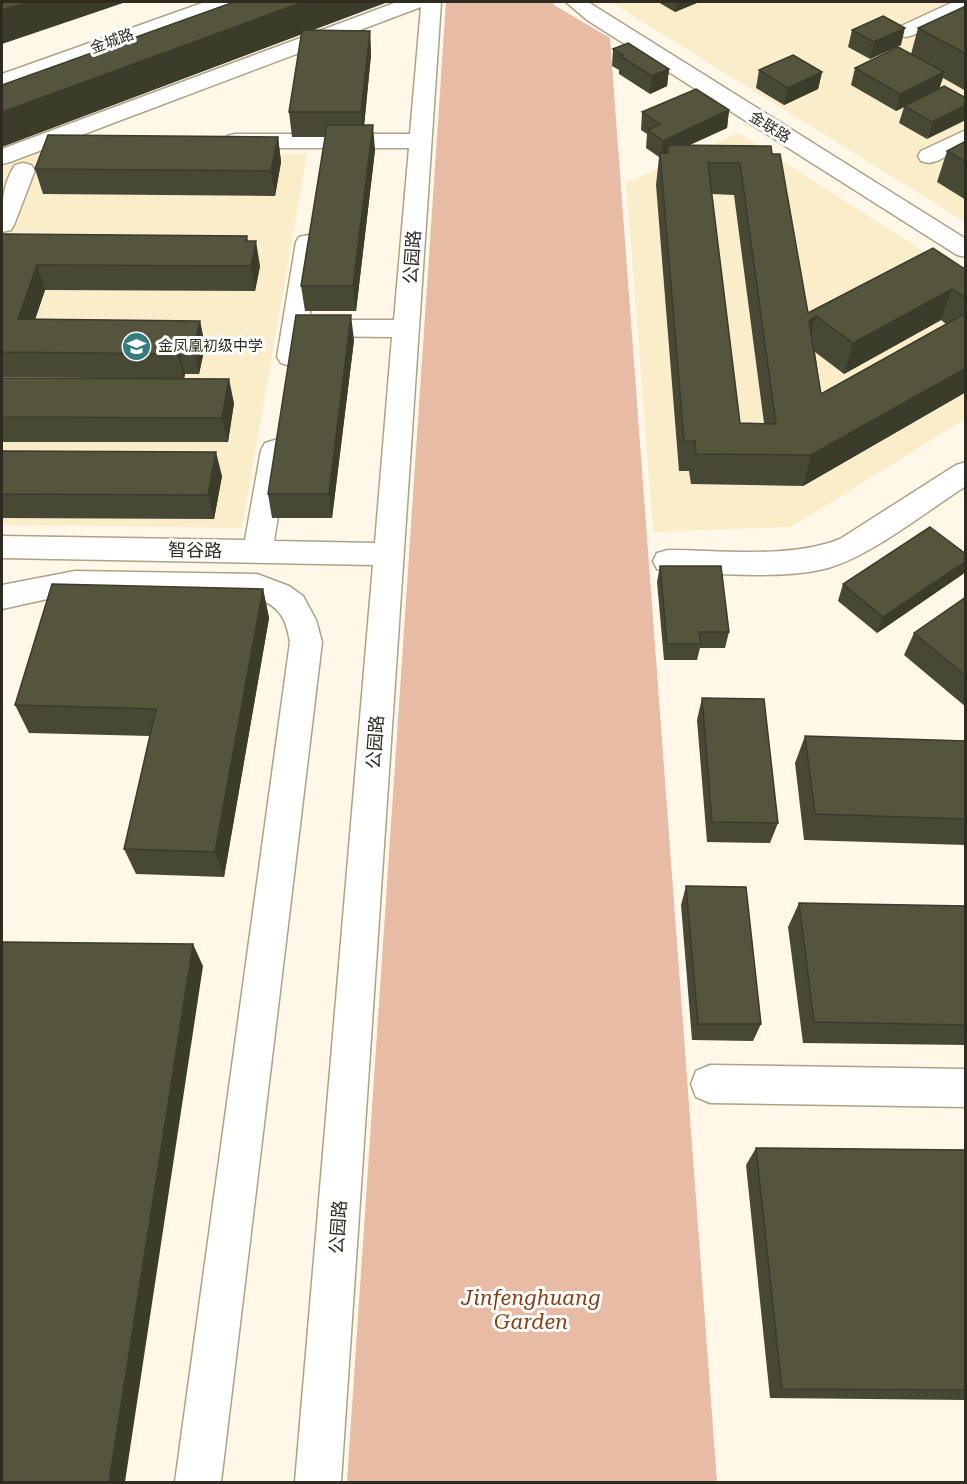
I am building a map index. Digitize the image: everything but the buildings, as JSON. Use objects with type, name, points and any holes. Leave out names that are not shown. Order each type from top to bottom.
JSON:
[{"type":"street","name":"金城路","points":[[2,81],[223,2]]},
{"type":"street","points":[[2,158],[414,2]]},
{"type":"street","name":"公园路","points":[[318,1482],[431,2]]},
{"type":"street","name":"金联路","points":[[576,2],[594,16],[966,250]]},
{"type":"street","points":[[906,32],[966,3]]},
{"type":"street","points":[[929,156],[966,137]]},
{"type":"street","points":[[218,141],[323,153],[421,141]]},
{"type":"street","points":[[2,225],[23,170]]},
{"type":"street","points":[[285,386],[311,223]]},
{"type":"street","points":[[295,328],[406,328]]},
{"type":"street","points":[[258,551],[279,422]]},
{"type":"street","points":[[668,561],[798,562],[826,557],[850,548],[966,472]]},
{"type":"street","name":"智谷路","points":[[2,547],[389,554]]},
{"type":"street","points":[[2,597],[75,582],[257,586],[280,592],[294,605],[303,623],[306,642],[198,1482]]},
{"type":"street","points":[[710,1084],[966,1088]]},
{"type":"shaded area","points":[[965,2],[965,222],[612,3]]},
{"type":"shaded area","points":[[739,133],[965,278],[965,419],[791,527],[653,532],[626,183]]},
{"type":"shaded area","name":"金凤凰初级中学","points":[[39,153],[307,154],[242,528],[2,525],[2,167]]},
{"type":"green space","name":"Jinfenghuang Garden","points":[[446,2],[554,2],[554,5],[610,38],[717,1482],[347,1482]]},
{"type":"place","name":"金凤凰初级中学","points":[[137,346]]}]
